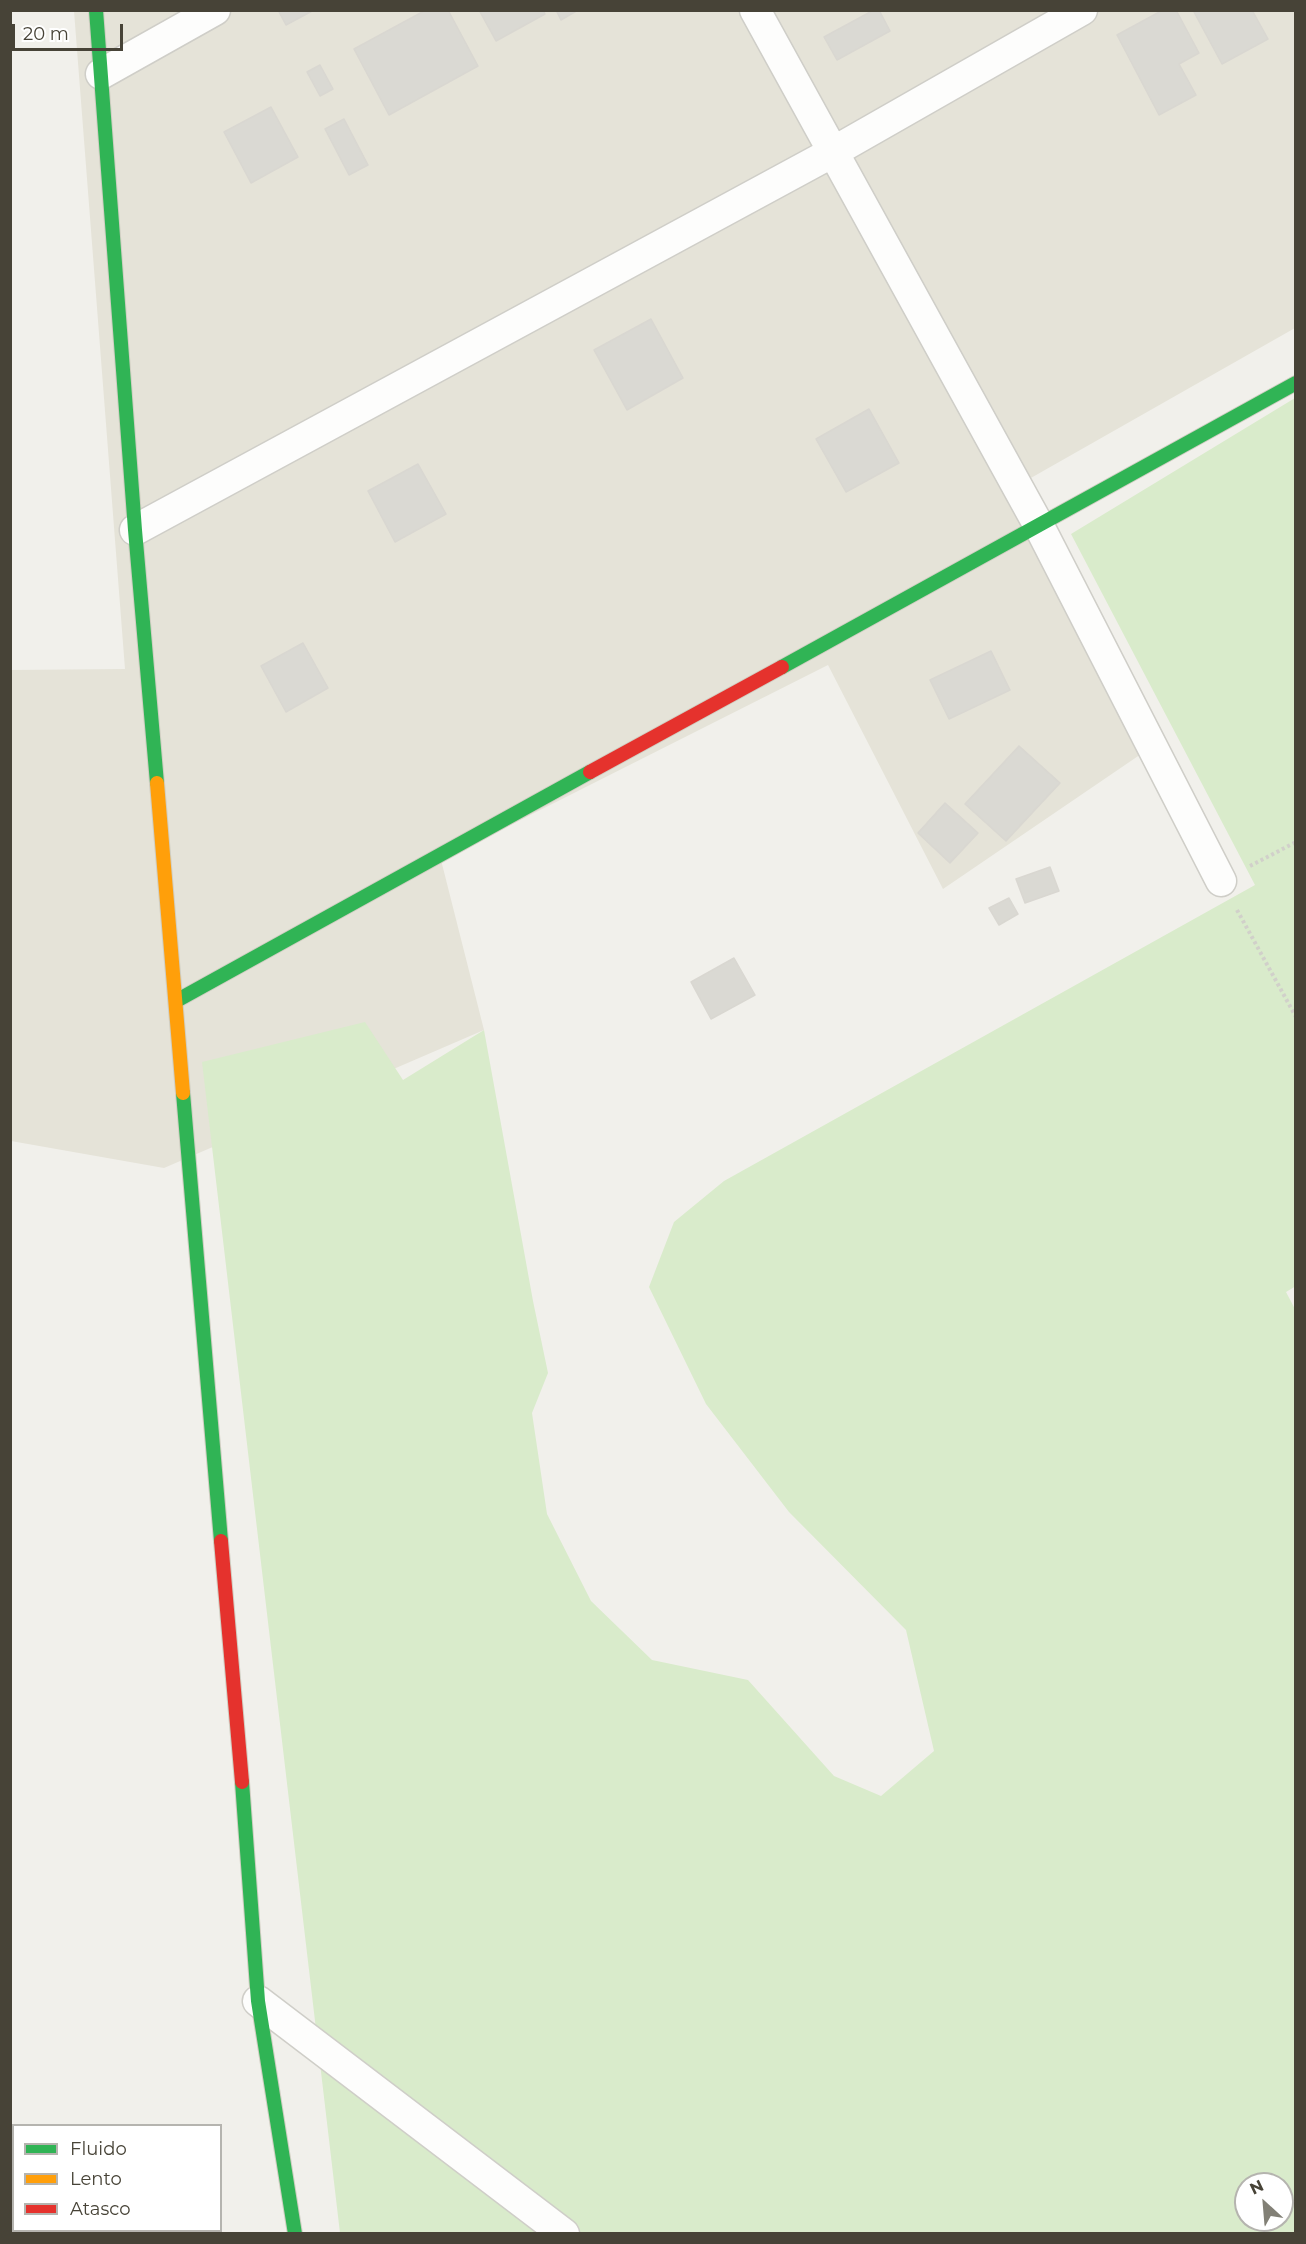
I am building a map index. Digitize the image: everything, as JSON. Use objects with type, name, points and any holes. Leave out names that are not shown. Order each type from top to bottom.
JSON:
[{"type":"street","points":[[96,10],[135,530],[247,1840],[258,2001],[295,2234]]},
{"type":"street","points":[[100,74],[215,10]]},
{"type":"street","points":[[755,10],[1039,526],[1221,882]]},
{"type":"street","points":[[135,530],[832,152],[1082,10]]},
{"type":"street","points":[[176,1001],[1296,383]]},
{"type":"street","points":[[258,2001],[564,2234]]},
{"type":"path","points":[[1296,842],[1221,882],[1296,1017]]},
{"type":"shaded area","points":[[74,11],[1295,11],[1295,328],[1015,487],[1147,750],[943,889],[828,665],[441,860],[484,1030],[164,1168],[11,1141],[10,670],[125,669]]},
{"type":"green space","points":[[1295,398],[1296,1286],[1286,1292],[1296,1311],[1295,2233],[340,2233],[202,1062],[365,1022],[403,1080],[484,1030],[548,1373],[532,1413],[547,1514],[591,1601],[652,1660],[748,1680],[834,1776],[881,1796],[934,1751],[906,1630],[789,1512],[706,1404],[649,1287],[674,1222],[724,1181],[1255,885],[1071,534]]},
{"type":"building","points":[[278,10],[314,10],[286,25]]},
{"type":"building","points":[[426,10],[448,10],[478,66],[389,115],[354,49]]},
{"type":"building","points":[[479,10],[543,10],[545,14],[496,41]]},
{"type":"building","points":[[556,10],[578,10],[561,20]]},
{"type":"building","points":[[874,10],[879,10],[890,31],[837,60],[824,37]]},
{"type":"building","points":[[1163,10],[1176,10],[1199,53],[1179,64],[1196,95],[1159,115],[1117,35]]},
{"type":"building","points":[[1196,10],[1252,10],[1268,39],[1222,64],[1194,12]]},
{"type":"building","points":[[320,65],[333,89],[320,96],[307,72]]},
{"type":"building","points":[[271,107],[298,157],[251,183],[224,132]]},
{"type":"building","points":[[344,119],[368,165],[349,175],[325,129]]},
{"type":"building","points":[[651,319],[683,378],[627,410],[594,350]]},
{"type":"building","points":[[869,409],[899,463],[846,492],[816,439]]},
{"type":"building","points":[[418,464],[446,514],[395,542],[368,491]]},
{"type":"building","points":[[303,643],[328,688],[286,712],[261,666]]},
{"type":"building","points":[[991,651],[1010,690],[949,719],[930,680]]},
{"type":"building","points":[[1019,746],[1060,783],[1006,841],[965,804]]},
{"type":"building","points":[[945,803],[978,833],[950,863],[918,833]]},
{"type":"building","points":[[1050,867],[1059,891],[1025,903],[1016,879]]},
{"type":"building","points":[[1009,898],[1018,914],[999,925],[989,908]]},
{"type":"building","points":[[734,958],[755,995],[711,1019],[691,982]]},
{"type":"traffic: fast","points":[[96,10],[135,530],[157,783]]},
{"type":"traffic: fast","points":[[782,667],[1296,383]]},
{"type":"traffic: fast","points":[[176,1001],[590,772]]},
{"type":"traffic: fast","points":[[183,1093],[221,1541]]},
{"type":"traffic: fast","points":[[242,1782],[258,2001],[295,2234]]},
{"type":"traffic: slow","points":[[157,783],[183,1093]]},
{"type":"traffic: jam","points":[[590,772],[782,667]]},
{"type":"traffic: jam","points":[[221,1541],[242,1782]]}]
